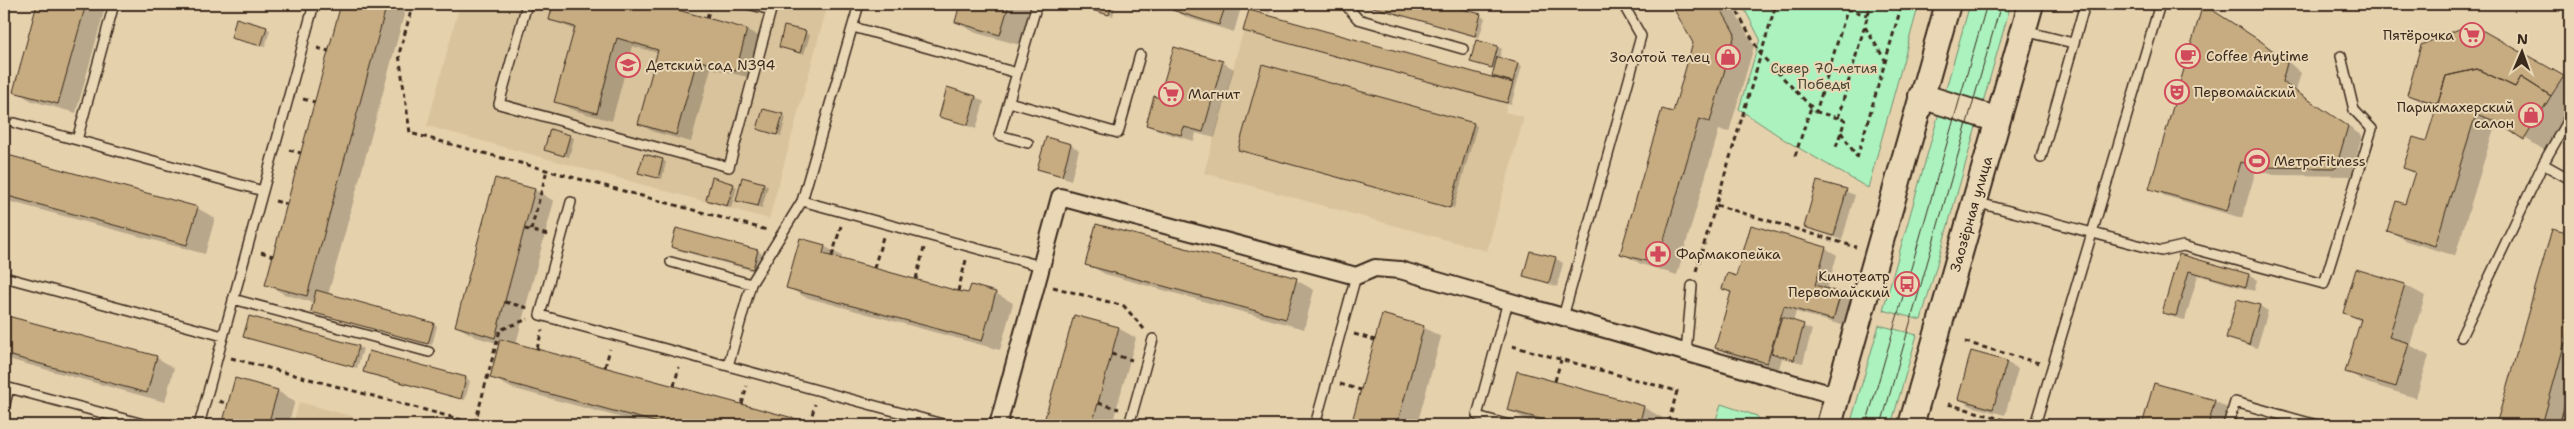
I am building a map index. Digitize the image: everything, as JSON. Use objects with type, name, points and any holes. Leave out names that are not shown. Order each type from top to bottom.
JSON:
[{"type":"main road","points":[[1829,425],[1948,4]]},
{"type":"main road","name":"Заозёрная улица","points":[[1912,425],[2031,4]]},
{"type":"main road","points":[[1921,96],[1998,120]]},
{"type":"street","points":[[998,425],[1060,197],[1356,276],[1374,268],[1400,270],[1837,396]]},
{"type":"lane","points":[[77,140],[114,4]]},
{"type":"lane","points":[[199,425],[314,4]]},
{"type":"lane","points":[[527,4],[499,104],[729,167],[771,10],[748,4]]},
{"type":"lane","points":[[728,366],[751,284],[802,202],[860,4]]},
{"type":"lane","points":[[1028,143],[999,135],[1037,4]]},
{"type":"lane","points":[[1345,4],[1358,19],[1463,49]]},
{"type":"lane","points":[[1562,317],[1641,36],[1623,4]]},
{"type":"lane","points":[[2041,158],[2084,4]]},
{"type":"lane","points":[[2035,425],[2094,233],[2160,4]]},
{"type":"lane","points":[[853,27],[1017,73]]},
{"type":"lane","points":[[2024,31],[2073,43]]},
{"type":"lane","points":[[1009,102],[1118,133],[1140,55]]},
{"type":"lane","points":[[1974,202],[2161,251],[2183,246],[2324,284],[2372,129],[2354,110],[2341,56]]},
{"type":"lane","points":[[2460,337],[2544,164],[2570,116]]},
{"type":"lane","points":[[15,123],[263,190]]},
{"type":"lane","points":[[2544,164],[2570,179]]},
{"type":"lane","points":[[571,202],[540,313],[946,425]]},
{"type":"lane","points":[[802,202],[1041,266]]},
{"type":"lane","points":[[671,262],[751,284]]},
{"type":"lane","points":[[1315,425],[1356,276]]},
{"type":"lane","points":[[4,277],[223,336]]},
{"type":"lane","points":[[1686,352],[1692,286]]},
{"type":"lane","points":[[233,299],[428,352]]},
{"type":"lane","points":[[1508,301],[1476,416],[1510,425]]},
{"type":"lane","points":[[1129,425],[1153,339]]},
{"type":"lane","points":[[4,408],[9,388],[146,425]]},
{"type":"lane","points":[[2228,425],[2235,402],[2317,425]]},
{"type":"lane","points":[[2565,425],[2570,406]]},
{"type":"path","points":[[413,4],[399,54],[410,133],[782,234]]},
{"type":"path","points":[[707,18],[711,4]]},
{"type":"path","points":[[1733,4],[1761,55],[1816,112]]},
{"type":"path","points":[[1692,286],[1776,4]]},
{"type":"path","points":[[1816,112],[1848,4]]},
{"type":"path","points":[[1838,118],[1871,4]]},
{"type":"path","points":[[1841,132],[1857,158],[1902,4]]},
{"type":"path","points":[[1847,9],[1868,15]]},
{"type":"path","points":[[1865,26],[1886,61]]},
{"type":"path","points":[[1795,156],[1810,110],[1845,120],[1835,150]]},
{"type":"path","points":[[530,230],[547,170]]},
{"type":"path","points":[[1716,205],[1856,247],[1854,256]]},
{"type":"path","points":[[525,229],[561,239]]},
{"type":"path","points":[[832,256],[839,234]]},
{"type":"path","points":[[874,268],[880,246]]},
{"type":"path","points":[[916,279],[922,257]]},
{"type":"path","points":[[958,290],[964,268]]},
{"type":"path","points":[[1036,282],[1124,306],[1153,339]]},
{"type":"path","points":[[505,302],[540,313]]},
{"type":"path","points":[[475,423],[500,330],[540,313]]},
{"type":"path","points":[[1341,331],[1375,340]]},
{"type":"path","points":[[1497,342],[1677,391],[1668,425]]},
{"type":"path","points":[[1965,342],[2052,366]]},
{"type":"path","points":[[218,354],[482,425]]},
{"type":"path","points":[[1111,354],[1146,363]]},
{"type":"path","points":[[1555,381],[1561,360]]},
{"type":"path","points":[[1328,380],[1361,390]]},
{"type":"path","points":[[1098,403],[1133,413]]},
{"type":"path","points":[[1948,404],[2022,425]]},
{"type":"shaded area","name":"Детский сад N394","points":[[460,4],[828,4],[769,219],[427,126]]},
{"type":"shaded area","points":[[1249,10],[1513,83],[1505,112],[1524,117],[1487,251],[1204,173]]},
{"type":"shaded area","points":[[299,402],[385,425],[293,425]]},
{"type":"green space","name":"Сквер 70-летия Победы","points":[[1742,4],[1919,4],[1868,188],[1785,140],[1739,109],[1760,39]]},
{"type":"green space","points":[[1970,4],[2011,4],[1921,320],[1883,310]]},
{"type":"green space","points":[[1879,325],[1917,335],[1891,425],[1850,425]]},
{"type":"green space","points":[[1721,404],[1757,416],[1761,425],[1720,425],[1715,423]]},
{"type":"building","points":[[37,4],[86,4],[58,104],[13,92]]},
{"type":"building","points":[[341,4],[387,4],[307,296],[265,285]]},
{"type":"building","points":[[553,4],[656,4],[747,29],[736,71],[697,60],[676,135],[638,124],[658,50],[617,38],[597,113],[554,102],[575,27],[549,20]]},
{"type":"building","points":[[960,4],[1009,4],[1000,35],[955,22]]},
{"type":"building","points":[[1089,4],[1112,4],[1109,15],[1088,9]]},
{"type":"building","points":[[1173,4],[1226,4],[1219,25],[1172,10]]},
{"type":"building","points":[[1245,4],[1264,4],[1262,9]]},
{"type":"building","points":[[1362,4],[1444,4],[1481,14],[1475,36]]},
{"type":"building","points":[[1671,4],[1718,4],[1735,34],[1710,122],[1699,119],[1657,264],[1620,254],[1662,109],[1673,112],[1693,43]]},
{"type":"building","points":[[2203,4],[2262,42],[2287,63],[2282,82],[2348,126],[2336,168],[2258,167],[2241,162],[2227,211],[2149,189]]},
{"type":"building","points":[[1249,10],[1513,83],[1507,103],[1243,31]]},
{"type":"building","points":[[236,18],[267,27],[261,46],[231,38]]},
{"type":"building","points":[[2471,24],[2564,76],[2551,96],[2521,77],[2515,87],[2477,69],[2446,76],[2438,104],[2407,95],[2421,45]]},
{"type":"building","points":[[784,26],[806,31],[800,53],[779,47]]},
{"type":"building","points":[[1476,40],[1498,46],[1492,68],[1470,62]]},
{"type":"building","points":[[1174,47],[1223,61],[1203,132],[1184,127],[1181,135],[1146,125],[1154,96],[1159,98]]},
{"type":"building","points":[[1497,57],[1518,63],[1513,82],[1492,76]]},
{"type":"building","points":[[1262,64],[1474,123],[1450,208],[1238,150]]},
{"type":"building","points":[[2477,69],[2515,87],[2521,77],[2551,96],[2524,140],[2495,121],[2476,114],[2435,246],[2387,231],[2396,201],[2405,204],[2415,172],[2403,168],[2413,137],[2426,141],[2446,76]]},
{"type":"building","points":[[947,87],[976,96],[968,125],[939,117]]},
{"type":"building","points":[[763,109],[783,114],[777,135],[757,129]]},
{"type":"building","points":[[550,129],[570,135],[564,156],[544,150]]},
{"type":"building","points":[[1046,137],[1071,144],[1062,176],[1037,169]]},
{"type":"building","points":[[4,154],[198,207],[187,245],[4,195]]},
{"type":"building","points":[[644,154],[663,159],[658,178],[638,173]]},
{"type":"building","points":[[712,177],[734,184],[727,206],[706,200]]},
{"type":"building","points":[[742,177],[764,183],[758,206],[736,201]]},
{"type":"building","points":[[495,178],[535,189],[495,338],[455,326]]},
{"type":"building","points":[[1817,181],[1847,189],[1834,236],[1804,227]]},
{"type":"building","points":[[1096,224],[1297,278],[1286,319],[1085,265]]},
{"type":"building","points":[[1751,225],[1826,247],[1815,285],[1841,293],[1833,320],[1784,306],[1767,363],[1715,348],[1731,292],[1722,289],[1727,273],[1736,276]]},
{"type":"building","points":[[676,228],[758,250],[753,269],[671,247]]},
{"type":"building","points":[[2552,229],[2570,234],[2570,324],[2542,425],[2496,425]]},
{"type":"building","points":[[800,238],[825,245],[823,254],[958,291],[968,293],[971,285],[996,292],[982,341],[786,288]]},
{"type":"building","points":[[1530,251],[1556,257],[1549,283],[1523,276]]},
{"type":"building","points":[[2179,254],[2249,274],[2246,287],[2189,271],[2176,316],[2162,313]]},
{"type":"building","points":[[2356,269],[2405,284],[2389,337],[2409,343],[2396,387],[2345,372],[2361,319],[2343,313]]},
{"type":"building","points":[[316,290],[434,323],[428,344],[311,312]]},
{"type":"building","points":[[2237,299],[2260,305],[2249,345],[2226,338]]},
{"type":"building","points":[[1382,314],[1424,326],[1397,425],[1351,425]]},
{"type":"building","points":[[4,315],[157,356],[147,393],[4,354]]},
{"type":"building","points":[[1074,315],[1119,327],[1092,425],[1043,425]]},
{"type":"building","points":[[249,316],[359,346],[353,367],[243,337]]},
{"type":"building","points":[[1782,317],[1804,324],[1794,360],[1771,353]]},
{"type":"building","points":[[500,339],[819,425],[666,425],[490,378]]},
{"type":"building","points":[[369,351],[466,377],[461,399],[363,372]]},
{"type":"building","points":[[1971,351],[2007,361],[1993,409],[1958,399]]},
{"type":"building","points":[[1517,371],[1644,406],[1639,425],[1563,425],[1507,410]]},
{"type":"building","points":[[235,378],[278,390],[268,425],[222,425]]},
{"type":"building","points":[[2154,383],[2215,400],[2208,425],[2142,425]]},
{"type":"tram line","points":[[1866,425],[1987,4]]},
{"type":"tram line","points":[[1881,425],[2001,4]]},
{"type":"place","name":"Пятёрочка","points":[[2472,35]]},
{"type":"place","name":"Coffee Anytime","points":[[2188,56]]},
{"type":"place","name":"Золотой телец","points":[[1728,57]]},
{"type":"place","name":"Детский сад N394","points":[[628,65]]},
{"type":"place","name":"Первомайский","points":[[2177,92]]},
{"type":"place","name":"Магнит","points":[[1171,94]]},
{"type":"place","name":"Парикмахерский салон","points":[[2531,115]]},
{"type":"place","name":"МетроFitness","points":[[2257,161]]},
{"type":"place","name":"Фармакопейка","points":[[1658,254]]},
{"type":"place","name":"Кинотеатр Первомайский","points":[[1907,284]]}]
